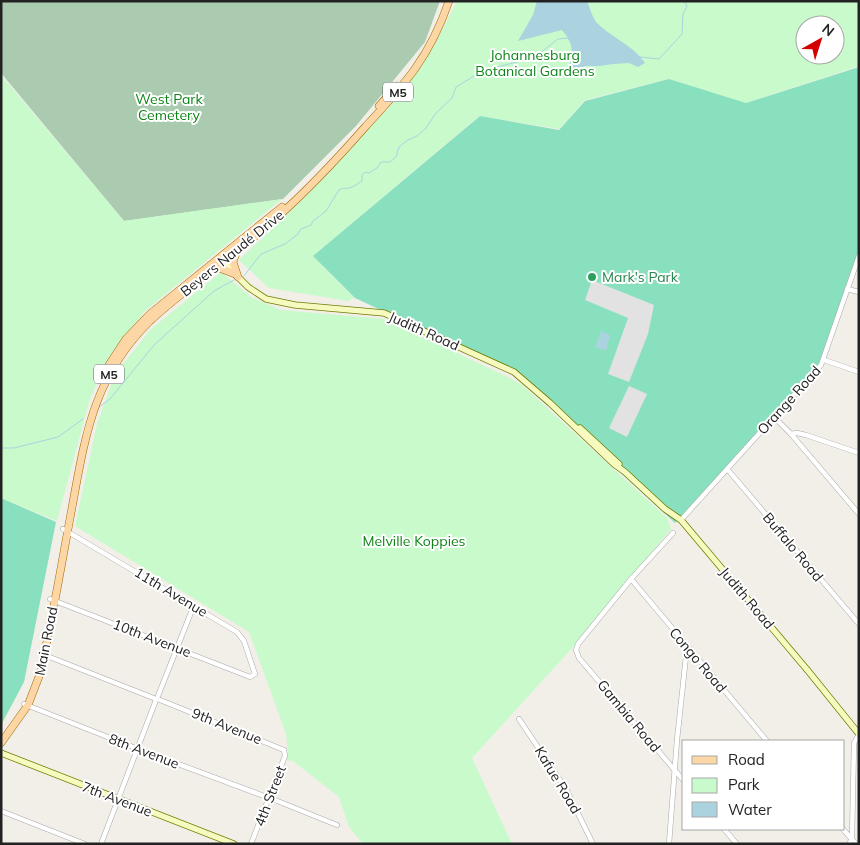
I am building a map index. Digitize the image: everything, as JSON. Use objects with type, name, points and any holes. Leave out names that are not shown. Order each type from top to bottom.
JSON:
[{"type":"main road","name":"Beyers Naudé Drive","points":[[65,530],[78,453],[86,420],[96,392],[112,358],[126,339],[150,314],[223,258],[291,199],[400,82],[428,43],[444,1]]},
{"type":"main road","name":"Beyers Naudé Drive","points":[[65,530],[87,432],[96,404],[112,368],[128,345],[150,321],[214,269],[223,258],[237,251],[294,202],[334,161],[406,83],[432,44],[449,1]]},
{"type":"main road","points":[[237,251],[233,262],[237,276]]},
{"type":"main road","points":[[214,269],[222,269],[237,276]]},
{"type":"main road","name":"Main Road","points":[[1,743],[26,705],[43,654],[65,530]]},
{"type":"main road","name":"Main Road","points":[[1,738],[26,705]]},
{"type":"street","name":"Orange Road","points":[[681,520],[728,470],[824,360],[859,256]]},
{"type":"street","name":"Judith Road","points":[[223,258],[237,276],[266,299],[278,302],[388,314],[514,372],[598,443],[625,472],[665,509],[681,520],[859,734]]},
{"type":"street","points":[[847,288],[859,292]]},
{"type":"street","points":[[824,360],[859,372]]},
{"type":"street","points":[[774,417],[791,434],[859,514]]},
{"type":"street","points":[[791,434],[801,433],[859,453]]},
{"type":"street","name":"Buffalo Road","points":[[728,470],[859,624]]},
{"type":"street","name":"11th Avenue","points":[[65,530],[237,632],[241,636],[256,672],[254,676]]},
{"type":"street","points":[[631,579],[673,533]]},
{"type":"street","name":"Congo Road","points":[[631,579],[766,740]]},
{"type":"street","name":"Gambia Road","points":[[631,579],[578,644],[576,650],[579,658],[682,779]]},
{"type":"street","name":"10th Avenue","points":[[52,600],[250,677],[254,676]]},
{"type":"street","points":[[102,842],[194,605]]},
{"type":"street","points":[[668,844],[687,647]]},
{"type":"street","name":"9th Avenue","points":[[43,654],[168,702],[281,748],[285,752]]},
{"type":"street","name":"8th Avenue","points":[[26,705],[264,796]]},
{"type":"street","name":"Kafue Road","points":[[519,719],[566,789],[593,844]]},
{"type":"street","points":[[849,844],[852,839],[854,744],[859,734]]},
{"type":"street","name":"4th Street","points":[[252,842],[270,798],[285,752]]},
{"type":"street","name":"7th Avenue","points":[[1,753],[234,844]]},
{"type":"street","points":[[270,798],[337,825]]},
{"type":"street","points":[[1,811],[85,844]]},
{"type":"street","points":[[725,830],[737,844]]},
{"type":"street","points":[[844,830],[856,844]]},
{"type":"green space","name":"West Park Cemetery","points":[[1,1],[440,1],[425,42],[356,126],[283,199],[124,221],[1,73]]},
{"type":"green space","name":"Johannesburg Botanical Gardens","points":[[457,1],[859,1],[859,66],[746,103],[669,79],[585,100],[559,129],[479,116],[313,256],[354,298],[348,301],[269,288],[239,260],[302,200],[401,94],[435,44]]},
{"type":"green space","name":"Mark's Park","points":[[859,67],[859,253],[820,363],[772,419],[675,523],[509,370],[355,298],[313,256],[480,116],[559,130],[585,101],[669,79],[746,103]]},
{"type":"green space","points":[[1,75],[124,221],[282,199],[146,310],[114,349],[102,370],[89,402],[57,521],[1,498]]},
{"type":"green space","name":"Melville Koppies","points":[[221,272],[251,297],[281,310],[384,319],[512,379],[522,385],[667,518],[671,529],[574,646],[472,758],[512,844],[363,844],[349,827],[339,797],[293,761],[285,760],[288,754],[286,734],[249,632],[75,526],[97,424],[115,374],[151,329]]},
{"type":"green space","points":[[1,498],[56,522],[24,682],[1,725]]},
{"type":"shaded area","points":[[592,280],[654,305],[648,334],[629,382],[608,374],[628,318],[585,300]]},
{"type":"shaded area","points":[[629,386],[647,394],[627,437],[609,428]]},
{"type":"water","points":[[537,1],[587,1],[597,23],[635,51],[645,63],[638,67],[629,63],[585,66],[573,73],[568,71],[572,50],[562,30],[518,41],[533,15]]},
{"type":"water","points":[[601,331],[610,335],[606,351],[595,347]]},
{"type":"waterway","points":[[640,57],[659,59],[682,34],[683,14],[687,6],[684,1]]},
{"type":"waterway","points":[[244,276],[261,254],[285,244],[298,234],[301,229],[311,225],[313,221],[326,211],[339,190],[354,186],[362,181],[362,175],[365,172],[369,173],[377,168],[381,162],[390,162],[396,157],[399,147],[426,128],[436,113],[452,98],[456,87],[484,70],[534,58],[558,39],[569,38]]},
{"type":"waterway","points":[[98,408],[110,399],[154,345],[214,291],[234,280]]},
{"type":"waterway","points":[[1,448],[14,448],[58,437],[83,419]]},
{"type":"place","name":"Mark's Park","points":[[592,277]]}]
